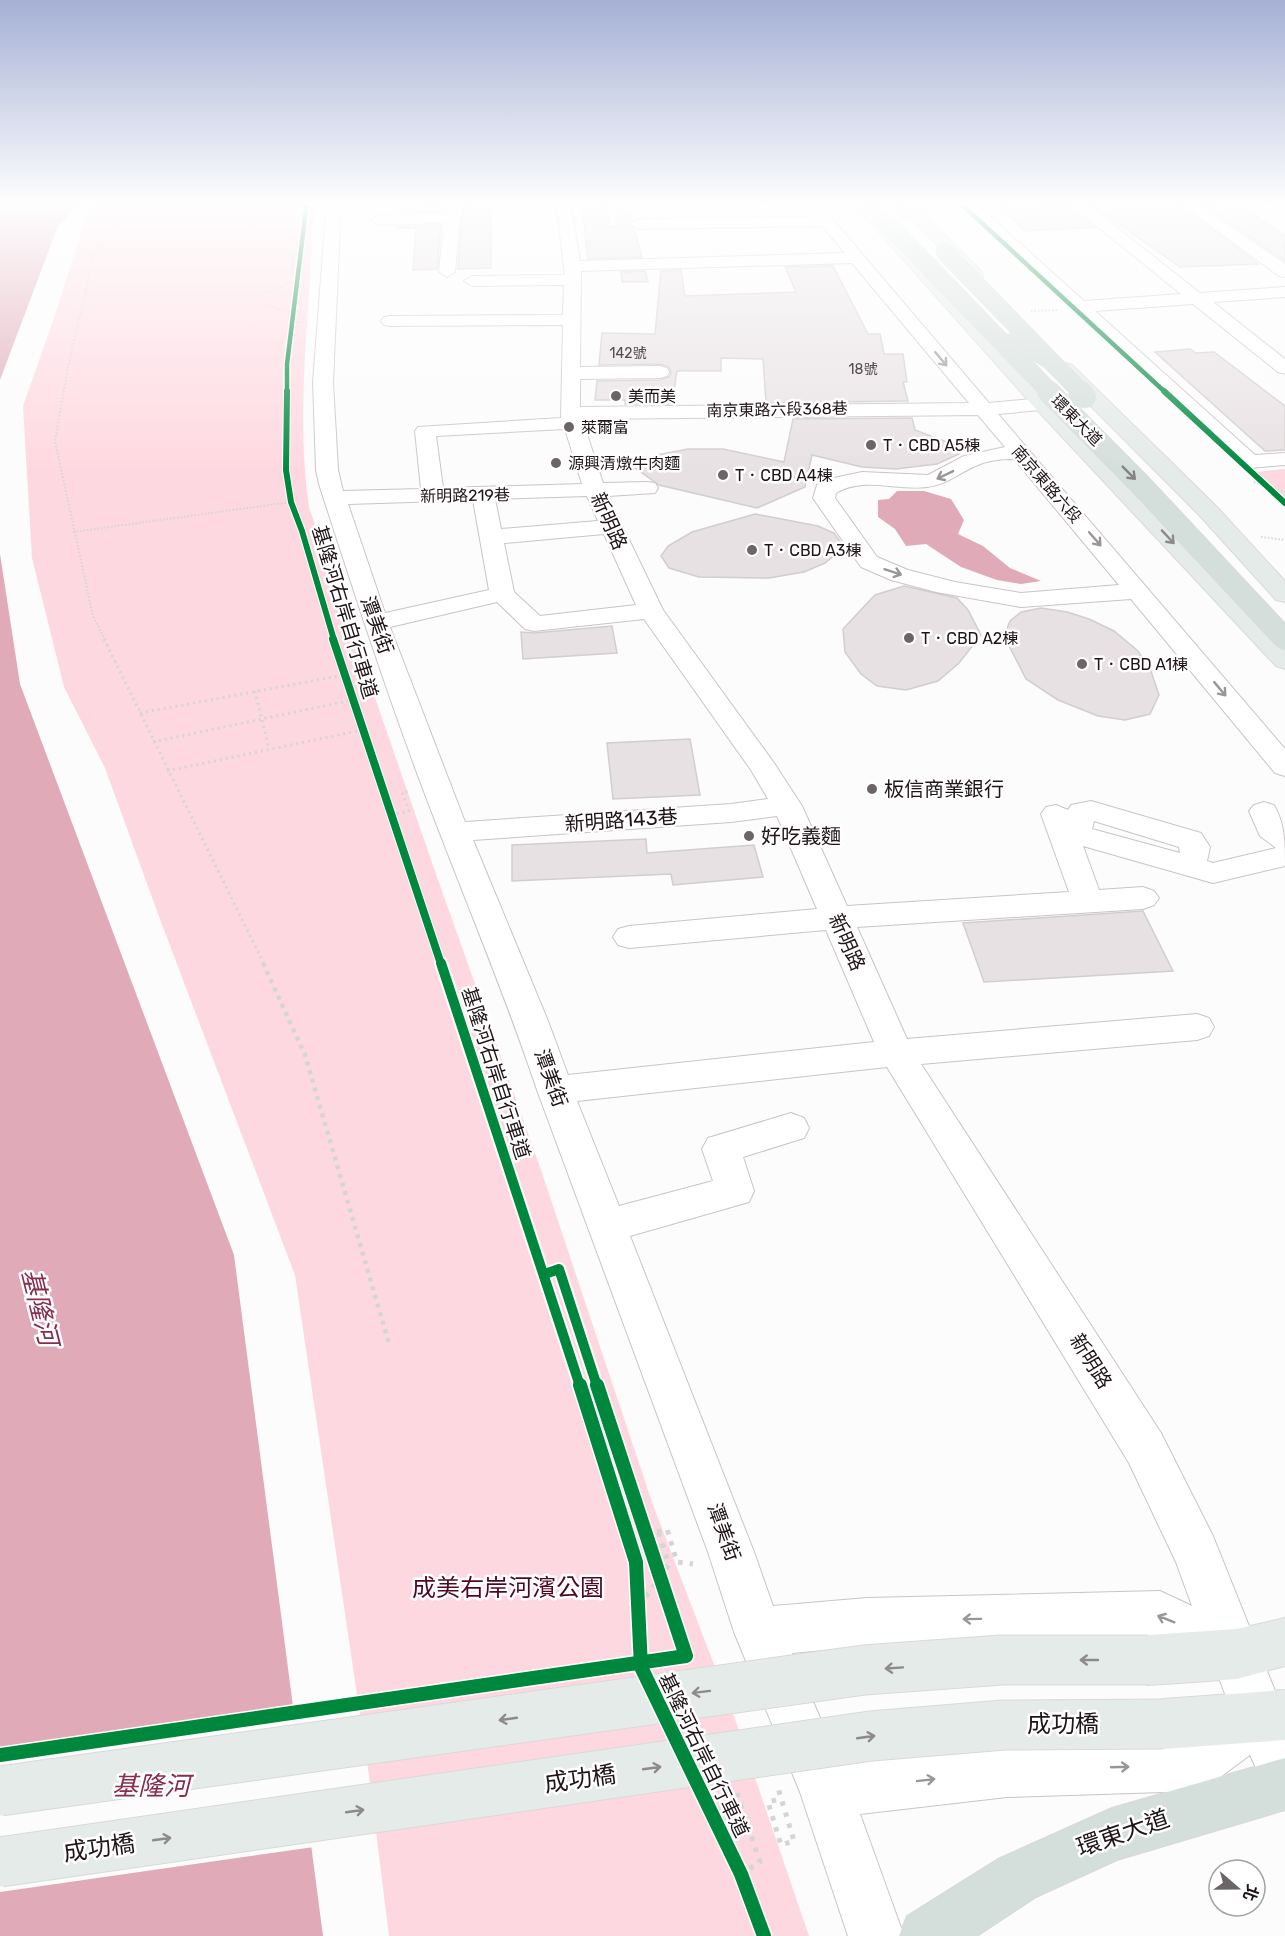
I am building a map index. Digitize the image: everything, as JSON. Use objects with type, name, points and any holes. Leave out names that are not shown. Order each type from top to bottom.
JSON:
[{"type":"highway","name":"環東大道","points":[[953,291],[1141,485],[1285,639]]},
{"type":"highway","points":[[966,291],[1012,339],[1055,365]]},
{"type":"highway","name":"環東大道","points":[[983,291],[1285,607]]},
{"type":"highway","points":[[1012,339],[1029,372]]},
{"type":"highway","name":"環東大道","points":[[928,1936],[1017,1878],[1112,1835],[1285,1784]]},
{"type":"main road","points":[[941,291],[1043,405],[1285,662]]},
{"type":"main road","points":[[991,291],[1094,399],[1208,511],[1285,564]]},
{"type":"main road","points":[[1208,511],[1218,525],[1285,595]]},
{"type":"main road","points":[[0,1791],[864,1670],[1002,1660],[1148,1660],[1237,1654],[1285,1642]]},
{"type":"main road","name":"成功橋","points":[[0,1862],[871,1736],[1004,1725],[1163,1724],[1272,1716]]},
{"type":"street","name":"潭美街","points":[[326,291],[322,382],[327,470],[376,622],[455,832],[531,1021],[555,1090],[731,1552],[758,1632],[802,1790],[876,1936]]},
{"type":"street","name":"新明路","points":[[573,291],[572,418],[595,491],[611,527],[651,610],[764,769],[787,806],[896,1053],[1030,1262],[1145,1448],[1196,1553],[1237,1654],[1272,1716],[1285,1773]]},
{"type":"street","name":"南京東路六段","points":[[884,291],[1139,591],[1285,767]]},
{"type":"street","points":[[1063,291],[1251,470],[1285,459]]},
{"type":"street","points":[[1188,291],[1285,368]]},
{"type":"street","points":[[1080,307],[1285,292]]},
{"type":"street","points":[[390,321],[572,320]]},
{"type":"street","points":[[571,373],[660,372]]},
{"type":"street","name":"南京東路六段368巷","points":[[433,495],[425,431],[572,418],[792,409],[983,409],[1094,399]]},
{"type":"street","points":[[1019,452],[976,458],[931,480],[902,483],[860,478],[843,480],[825,490],[824,498],[869,562],[879,568],[907,577],[1008,599],[1139,591]]},
{"type":"street","name":"新明路219巷","points":[[335,498],[647,488]]},
{"type":"street","points":[[483,495],[502,594],[534,624],[651,610]]},
{"type":"street","points":[[491,537],[611,527]]},
{"type":"street","points":[[376,622],[502,594]]},
{"type":"street","name":"新明路143巷","points":[[455,832],[731,813],[787,806]]},
{"type":"street","points":[[1264,811],[1270,829],[1285,841]]},
{"type":"street","points":[[1056,814],[1088,901]]},
{"type":"street","points":[[1189,867],[1213,873],[1285,856]]},
{"type":"street","points":[[629,937],[836,918],[1143,898]]},
{"type":"street","points":[[555,1090],[896,1053],[1197,1027]]},
{"type":"street","points":[[607,1226],[735,1191],[721,1149],[791,1128]]},
{"type":"street","points":[[758,1632],[867,1622],[1160,1615],[1237,1654]]},
{"type":"street","points":[[802,1790],[1006,1771],[1194,1765],[1272,1716]]},
{"type":"path","points":[[85,291],[68,367],[55,441],[93,616],[167,771],[258,952],[305,1055],[390,1347]]},
{"type":"path","points":[[290,333],[294,302]]},
{"type":"path","points":[[265,305],[303,322]]},
{"type":"path","points":[[1027,312],[1061,310]]},
{"type":"path","points":[[1251,470],[1285,507]]},
{"type":"path","points":[[1264,485],[1285,492]]},
{"type":"path","points":[[1264,485],[1285,502]]},
{"type":"path","points":[[289,491],[293,507]]},
{"type":"path","points":[[73,532],[293,507],[335,498]]},
{"type":"path","points":[[1261,537],[1285,540]]},
{"type":"path","points":[[140,713],[255,691],[351,697]]},
{"type":"path","points":[[255,691],[269,749]]},
{"type":"path","points":[[153,742],[351,697]]},
{"type":"path","points":[[167,771],[269,749],[351,697]]},
{"type":"path","points":[[391,815],[409,811],[402,792],[409,791]]},
{"type":"path","points":[[388,804],[395,826]]},
{"type":"path","points":[[642,1524],[649,1546]]},
{"type":"path","points":[[646,1535],[667,1529],[677,1562],[693,1564]]},
{"type":"path","points":[[639,1611],[669,1565],[658,1531]]},
{"type":"path","points":[[657,1568],[664,1590]]},
{"type":"path","points":[[638,1595],[639,1611]]},
{"type":"path","points":[[776,1800],[768,1802],[781,1845],[794,1841],[802,1790]]},
{"type":"path","points":[[737,1793],[760,1862],[741,1874]]},
{"type":"green space","name":"成美右岸河濱公園","points":[[62,291],[309,291],[303,400],[305,471],[309,507],[542,1173],[653,1505],[736,1722],[809,1936],[389,1936],[369,1776],[295,1275],[105,768],[64,687],[32,558],[23,406]]},
{"type":"green space","points":[[1285,469],[1285,501],[1255,472]]},
{"type":"water","points":[[0,291],[33,291],[0,380]]},
{"type":"water","points":[[897,491],[924,491],[951,499],[964,520],[958,534],[983,546],[1010,568],[1041,581],[1021,584],[997,580],[961,567],[926,544],[906,546],[895,529],[878,517],[878,500],[889,499]]},
{"type":"water","name":"基隆河","points":[[0,554],[20,684],[234,1255],[323,1936],[0,1936]]},
{"type":"pier","points":[[297,1720],[314,1847],[0,1892],[0,1762]]},
{"type":"building","points":[[659,291],[684,291],[685,296],[846,291],[868,334],[880,334],[884,354],[903,354],[907,382],[903,382],[908,401],[766,403],[763,359],[721,358],[721,371],[677,371],[672,404],[625,404],[625,400],[595,400],[597,381],[660,380],[669,377],[671,373],[669,367],[661,364],[599,365],[602,333],[655,334]]},
{"type":"building","points":[[1190,349],[1196,353],[1214,352],[1285,406],[1285,450],[1265,451],[1155,352]]},
{"type":"building","points":[[912,418],[915,430],[944,441],[959,454],[937,464],[896,469],[862,467],[812,455],[805,487],[757,508],[659,485],[631,465],[657,455],[688,449],[723,449],[784,462],[793,419]]},
{"type":"building","name":"T．CBD A3棟","points":[[755,514],[818,526],[834,533],[842,544],[836,554],[825,563],[804,572],[769,578],[699,577],[669,568],[661,556],[668,546],[692,532]]},
{"type":"building","name":"T．CBD A2棟","points":[[904,586],[957,598],[968,610],[981,635],[959,663],[938,681],[906,690],[877,686],[861,674],[845,652],[843,629],[875,595]]},
{"type":"building","name":"T．CBD A1棟","points":[[1041,608],[1067,612],[1089,619],[1114,631],[1138,651],[1151,671],[1159,695],[1150,714],[1125,720],[1098,716],[1058,700],[1026,679],[1004,636],[1010,621],[1021,612]]},
{"type":"building","points":[[612,626],[617,653],[523,659],[521,632],[534,633]]},
{"type":"building","points":[[690,739],[700,795],[613,799],[607,743]]},
{"type":"building","points":[[646,839],[647,853],[754,845],[763,877],[673,885],[671,874],[512,881],[512,845]]},
{"type":"building","points":[[1143,911],[1173,971],[984,982],[963,923]]},
{"type":"cycle path","name":"基隆河右岸自行車道","points":[[296,291],[287,364],[286,470],[291,502],[302,531],[344,675],[545,1274],[636,1562],[641,1667],[741,1874],[764,1936]]},
{"type":"cycle path","points":[[1056,291],[1285,503]]},
{"type":"cycle path","name":"基隆河右岸自行車道","points":[[0,1755],[686,1656],[559,1269],[545,1274]]},
{"type":"place","name":"美而美","points":[[616,396]]},
{"type":"place","name":"萊爾富","points":[[569,427]]},
{"type":"place","name":"T．CBD A5棟","points":[[871,445]]},
{"type":"place","name":"源興清燉牛肉麵","points":[[556,463]]},
{"type":"place","name":"T．CBD A4棟","points":[[723,475]]},
{"type":"place","name":"T．CBD A3棟","points":[[752,550]]},
{"type":"place","name":"T．CBD A2棟","points":[[909,638]]},
{"type":"place","name":"T．CBD A1棟","points":[[1082,664]]},
{"type":"place","name":"板信商業銀行","points":[[872,789]]},
{"type":"place","name":"好吃義麵","points":[[749,836]]}]
